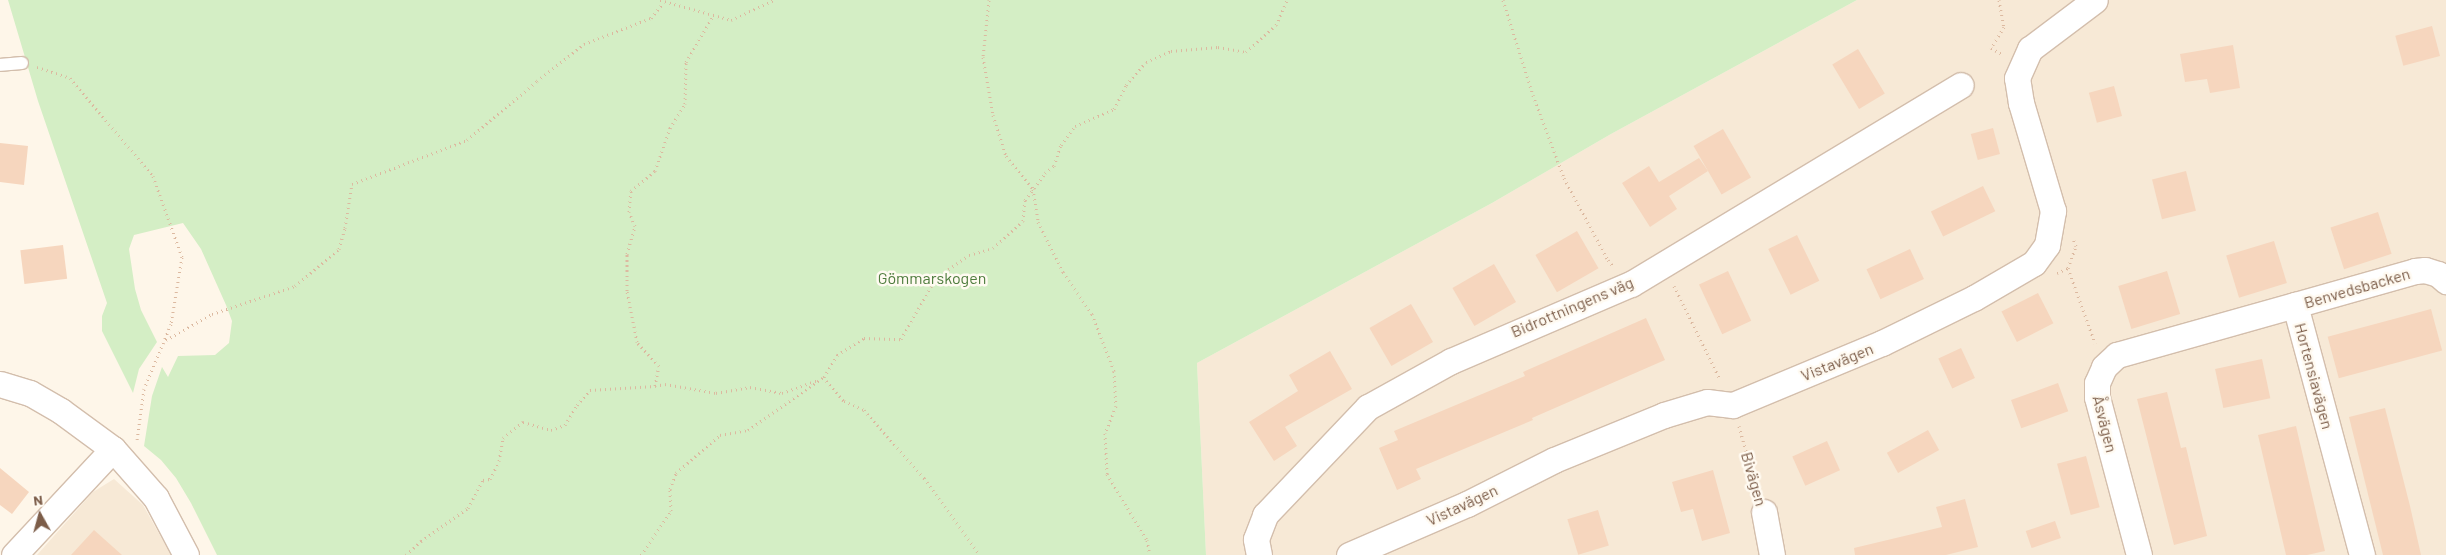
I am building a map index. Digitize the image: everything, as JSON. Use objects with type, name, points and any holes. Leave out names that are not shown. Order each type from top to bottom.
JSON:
[{"type":"street","name":"Vistavägen","points":[[1349,555],[1466,504],[1554,460],[1664,415],[1707,402],[1733,405],[1882,343],[1974,298],[2034,263],[2047,245],[2053,211],[2021,103],[2017,78],[2030,49],[2095,0]]},
{"type":"street","name":"Bidrottningens väg","points":[[1259,555],[1256,539],[1265,515],[1368,407],[1451,360],[1631,284],[1663,263],[1962,85]]},
{"type":"street","name":"Benvedsbacken","points":[[2295,306],[2415,271],[2425,270],[2438,274],[2446,281]]},
{"type":"street","name":"Hortensiavägen","points":[[2104,367],[2117,355],[2295,306],[2362,555]]},
{"type":"street","name":"Åsvägen","points":[[2104,367],[2097,382],[2097,397],[2139,555]]},
{"type":"street","points":[[0,384],[30,393],[125,448],[156,498],[186,555]]},
{"type":"street","points":[[14,555],[125,448]]},
{"type":"street","name":"Bivägen","points":[[1764,512],[1772,555]]},
{"type":"lane","points":[[0,65],[22,63]]},
{"type":"path","points":[[166,340],[212,314],[295,286],[340,249],[346,228],[352,184],[467,140],[584,44],[651,18],[662,1],[731,20],[774,0]]},
{"type":"path","points":[[989,0],[983,57],[993,115],[1006,156],[1033,188],[1038,222],[1063,272],[1092,314],[1114,371],[1116,406],[1105,433],[1107,474],[1147,540],[1150,555]]},
{"type":"path","points":[[641,555],[671,510],[670,488],[676,473],[720,435],[748,430],[824,377],[837,355],[864,338],[901,339],[936,278],[969,255],[993,248],[1024,222],[1025,200],[1044,173],[1054,166],[1061,145],[1075,126],[1114,109],[1126,85],[1146,62],[1171,51],[1218,47],[1246,52],[1276,24],[1287,0]]},
{"type":"path","points":[[1502,0],[1533,96],[1564,178],[1608,260],[1631,284]]},
{"type":"path","points":[[1991,48],[2004,26],[1999,0]]},
{"type":"path","points":[[655,386],[659,366],[637,342],[626,291],[627,254],[635,226],[629,212],[631,191],[655,171],[670,128],[685,104],[686,62],[713,16]]},
{"type":"path","points":[[22,63],[70,78],[153,176],[182,257],[171,324],[166,340],[144,389],[125,448]]},
{"type":"path","name":"Bivägen","points":[[1663,263],[1733,405],[1764,512]]},
{"type":"path","points":[[2068,268],[2104,367]]},
{"type":"path","points":[[406,555],[421,541],[468,508],[483,480],[490,479],[499,461],[503,438],[524,422],[551,430],[565,425],[577,405],[590,390],[665,384],[716,393],[750,386],[782,393],[824,377]]},
{"type":"path","points":[[824,377],[844,401],[864,410],[924,478],[980,555]]},
{"type":"shaded area","points":[[1857,0],[2446,0],[2446,555],[1206,555],[1197,363],[1492,203],[1611,134]]},
{"type":"shaded area","points":[[114,479],[143,505],[171,555],[37,555],[93,492]]},
{"type":"green space","name":"Gömmarskogen","points":[[8,0],[1857,0],[1611,134],[1492,203],[1197,363],[1206,555],[217,555],[176,478],[161,460],[144,446],[152,396],[162,367],[168,377],[178,356],[215,355],[229,343],[232,321],[226,305],[201,249],[183,223],[134,235],[129,249],[135,289],[141,310],[157,342],[139,369],[133,393],[102,331],[102,316],[107,303],[38,101]]},
{"type":"building","points":[[2432,26],[2440,56],[2403,66],[2395,36]]},
{"type":"building","points":[[2233,45],[2240,88],[2210,93],[2207,79],[2185,82],[2180,54]]},
{"type":"building","points":[[1858,49],[1885,94],[1859,109],[1832,64]]},
{"type":"building","points":[[2114,86],[2122,116],[2097,123],[2089,93]]},
{"type":"building","points":[[1993,128],[2000,154],[1978,160],[1971,134]]},
{"type":"building","points":[[1723,129],[1751,177],[1722,194],[1694,146]]},
{"type":"building","points":[[0,143],[28,146],[24,185],[0,182]]},
{"type":"building","points":[[1699,158],[1708,171],[1669,196],[1677,209],[1650,227],[1622,183],[1649,166],[1659,182]]},
{"type":"building","points":[[2186,171],[2196,211],[2162,219],[2152,179]]},
{"type":"building","points":[[1983,186],[1995,211],[1943,237],[1931,211]]},
{"type":"building","points":[[2378,212],[2392,254],[2344,269],[2330,227]]},
{"type":"building","points":[[1577,231],[1598,268],[1557,292],[1535,255]]},
{"type":"building","points":[[1797,235],[1819,281],[1791,295],[1768,249]]},
{"type":"building","points":[[2274,241],[2287,283],[2239,298],[2226,256]]},
{"type":"building","points":[[63,245],[67,279],[24,284],[20,250]]},
{"type":"building","points":[[1910,249],[1924,279],[1880,299],[1866,269]]},
{"type":"building","points":[[1494,264],[1516,302],[1474,326],[1452,288]]},
{"type":"building","points":[[1728,271],[1751,321],[1722,334],[1699,285]]},
{"type":"building","points":[[2167,271],[2180,314],[2131,329],[2118,286]]},
{"type":"building","points":[[2038,293],[2053,323],[2017,342],[2001,312]]},
{"type":"building","points":[[1411,304],[1433,342],[1391,366],[1369,328]]},
{"type":"building","points":[[2431,309],[2442,351],[2339,378],[2328,337]]},
{"type":"building","points":[[1646,318],[1665,360],[1532,418],[1533,420],[1416,469],[1421,479],[1397,490],[1379,448],[1398,440],[1394,431],[1525,376],[1523,372]]},
{"type":"building","points":[[1961,348],[1975,378],[1952,388],[1938,359]]},
{"type":"building","points":[[1330,351],[1352,389],[1285,427],[1297,446],[1274,461],[1249,422],[1298,391],[1289,375]]},
{"type":"building","points":[[2262,359],[2270,398],[2223,408],[2215,369]]},
{"type":"building","points":[[2058,383],[2068,411],[2021,428],[2011,400]]},
{"type":"building","points":[[2167,392],[2181,448],[2186,447],[2207,536],[2174,545],[2137,399]]},
{"type":"building","points":[[2385,408],[2421,555],[2383,555],[2349,417]]},
{"type":"building","points":[[2296,426],[2325,551],[2307,555],[2286,555],[2258,435]]},
{"type":"building","points":[[1928,430],[1939,450],[1898,473],[1887,453]]},
{"type":"building","points":[[1827,441],[1840,470],[1805,486],[1792,456]]},
{"type":"building","points":[[2086,456],[2100,507],[2071,515],[2057,464]]},
{"type":"building","points":[[0,468],[29,492],[12,514],[0,505]]},
{"type":"building","points":[[1713,470],[1730,533],[1702,541],[1693,509],[1681,512],[1672,482]]},
{"type":"building","points":[[1965,499],[1978,547],[1946,555],[1855,555],[1854,548],[1942,527],[1936,507]]},
{"type":"building","points":[[1598,510],[1609,545],[1578,555],[1567,519]]},
{"type":"building","points":[[2055,521],[2061,538],[2032,548],[2026,531]]},
{"type":"building","points":[[94,530],[122,555],[71,555]]}]
